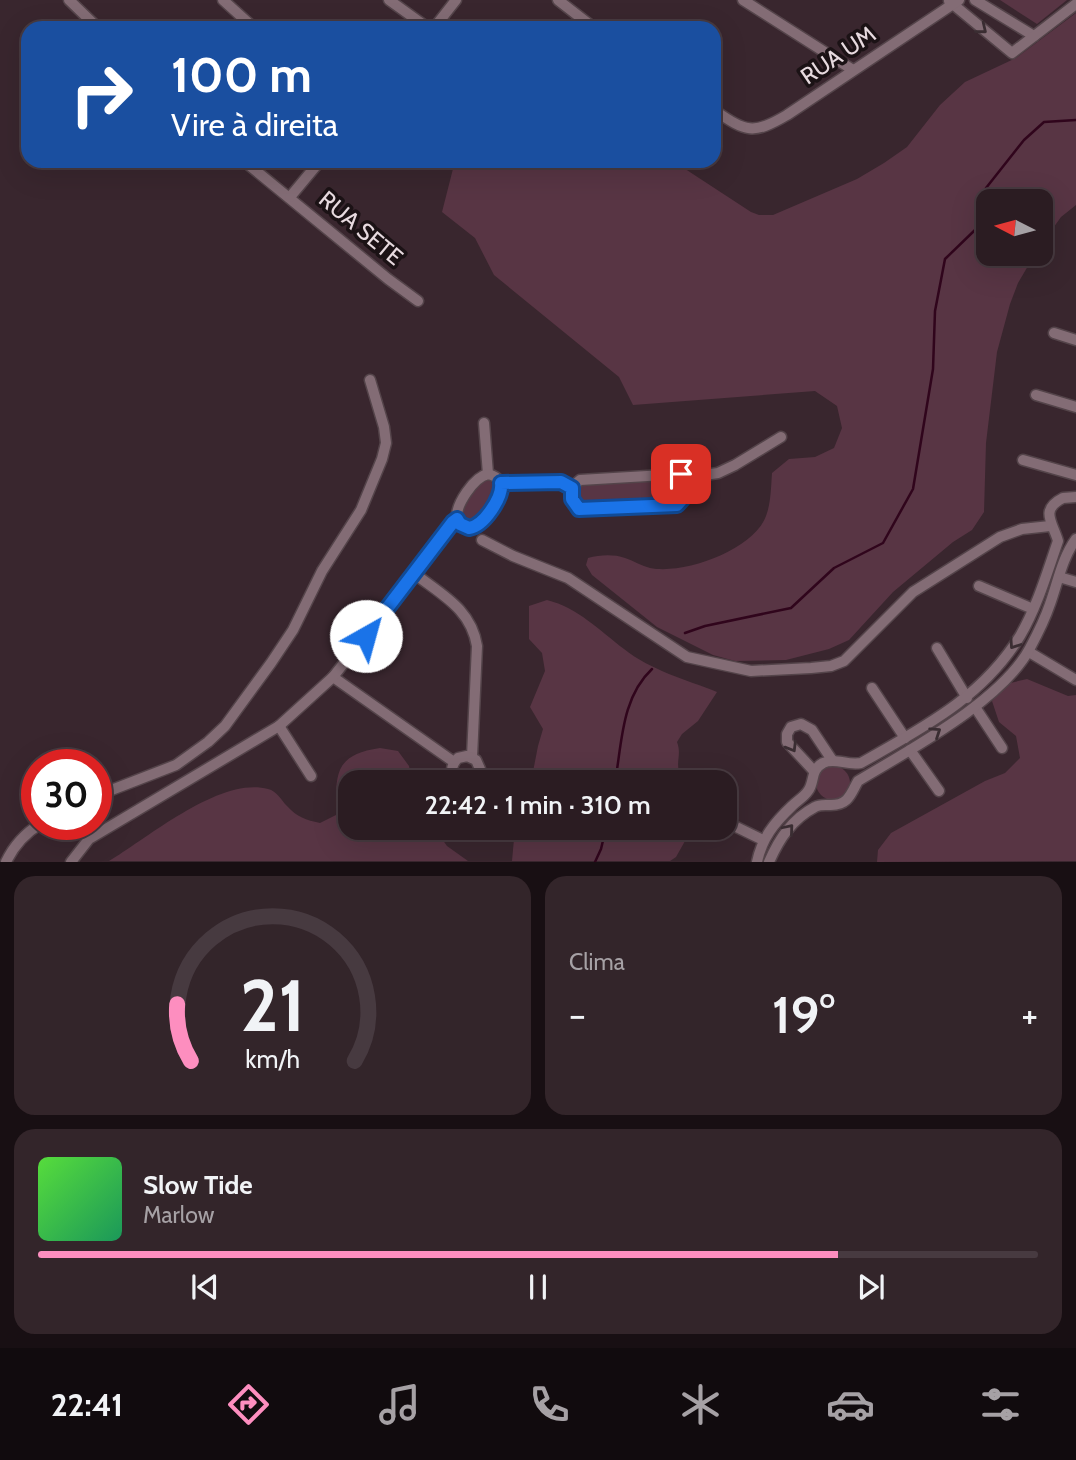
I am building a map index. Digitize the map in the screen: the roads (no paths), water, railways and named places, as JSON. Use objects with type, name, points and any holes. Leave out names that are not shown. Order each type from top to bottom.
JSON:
[{"type":"street","points":[[69,0],[91,21]]},
{"type":"street","points":[[223,0],[246,21]]},
{"type":"street","points":[[389,0],[418,21]]},
{"type":"street","points":[[439,21],[456,0]]},
{"type":"street","points":[[558,0],[585,21]]},
{"type":"street","points":[[743,0],[853,70]]},
{"type":"street","points":[[975,0],[1034,36]]},
{"type":"street","points":[[953,2],[1012,53],[1076,4]]},
{"type":"street","name":"RUA UM","points":[[721,115],[748,130],[763,128],[787,115],[953,2]]},
{"type":"street","name":"RUA SETE","points":[[253,168],[418,301]]},
{"type":"street","points":[[290,197],[314,168]]},
{"type":"street","points":[[1054,333],[1076,340]]},
{"type":"street","points":[[112,790],[176,765],[208,742],[225,726],[293,629],[322,570],[360,510],[382,459],[386,443],[384,427],[370,380]]},
{"type":"street","points":[[1036,395],[1076,407]]},
{"type":"street","points":[[484,422],[488,474]]},
{"type":"street","points":[[684,478],[718,473],[781,437]]},
{"type":"street","points":[[1023,460],[1076,475]]},
{"type":"street","points":[[488,474],[498,478],[501,483],[500,494],[480,524],[469,528],[460,524],[457,508],[478,477],[488,474]]},
{"type":"street","points":[[681,474],[687,494],[677,505],[579,509],[572,499],[572,488],[580,480],[681,474]]},
{"type":"street","points":[[501,483],[561,482],[572,488]]},
{"type":"street","points":[[769,862],[782,836],[793,822],[818,805],[838,805],[845,802],[858,780],[909,750],[971,702],[1021,634],[1033,609],[1058,541],[1050,526],[1049,514],[1054,504],[1063,498],[1076,498]]},
{"type":"street","points":[[71,862],[89,839],[279,726],[333,677],[457,519]]},
{"type":"street","points":[[482,540],[513,556],[568,578],[687,657],[751,671],[765,671],[811,668],[844,661],[901,602],[934,578],[1000,537],[1022,529],[1050,526]]},
{"type":"street","points":[[757,862],[763,840],[771,827],[809,790],[814,771],[825,762],[832,760],[846,764],[861,763],[1005,682],[1029,652],[1044,621],[1066,557],[1076,539]]},
{"type":"street","points":[[415,574],[459,608],[474,631],[477,646],[472,757],[480,770]]},
{"type":"street","points":[[1059,577],[1076,582]]},
{"type":"street","points":[[979,586],[1033,609]]},
{"type":"street","points":[[937,648],[1002,748]]},
{"type":"street","points":[[1029,652],[1076,680]]},
{"type":"street","points":[[333,677],[454,762]]},
{"type":"street","points":[[872,688],[905,738]]},
{"type":"street","points":[[814,771],[787,742],[791,727],[801,724],[812,730],[832,760]]},
{"type":"street","points":[[279,726],[311,776]]},
{"type":"street","points":[[909,750],[939,791]]},
{"type":"street","points":[[452,770],[454,762],[462,756],[472,757]]},
{"type":"street","points":[[737,827],[763,840]]},
{"type":"street","points":[[6,862],[12,848],[21,838]]},
{"type":"waterway","points":[[685,633],[705,626],[791,608],[834,568],[883,543],[913,489],[933,369],[935,311],[945,259],[976,229],[986,188],[1024,140],[1044,122],[1076,120]]},
{"type":"waterway","points":[[617,770],[629,707],[634,694],[652,669]]},
{"type":"waterway","points":[[595,862],[603,840]]}]
